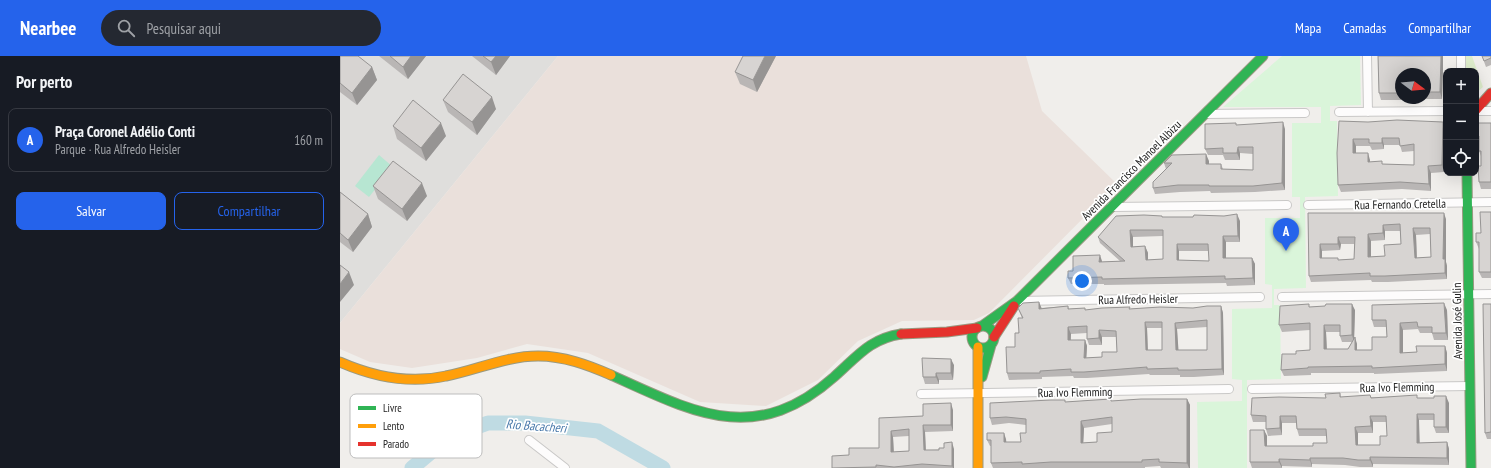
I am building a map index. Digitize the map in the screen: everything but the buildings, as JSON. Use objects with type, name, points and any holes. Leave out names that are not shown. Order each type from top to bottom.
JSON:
[{"type":"street","name":"Avenida Francisco Manoel Albizu","points":[[980,327],[1017,301],[1263,56]]},
{"type":"street","points":[[1367,56],[1368,112]]},
{"type":"street","points":[[1461,56],[1461,68]]},
{"type":"street","points":[[1479,107],[1491,93]]},
{"type":"street","points":[[1479,110],[1491,111]]},
{"type":"street","points":[[1339,112],[1443,111]]},
{"type":"street","points":[[1205,114],[1305,113]]},
{"type":"street","name":"Avenida José Gulin","points":[[1466,176],[1471,468]]},
{"type":"street","name":"Rua Fernando Cretella","points":[[1308,205],[1491,202]]},
{"type":"street","points":[[1111,207],[1287,205]]},
{"type":"street","points":[[1282,297],[1491,294]]},
{"type":"street","name":"Rua Alfredo Heisler","points":[[1017,301],[1260,297]]},
{"type":"street","name":"Avenida Francisco Manoel Albizu","points":[[978,393],[992,341],[1017,301]]},
{"type":"street","points":[[976,345],[973,333],[980,327]]},
{"type":"street","points":[[340,362],[375,375],[394,378],[429,379],[502,360],[538,356],[556,358],[572,361],[600,370],[689,411],[716,416],[744,417],[771,413],[798,403],[809,397],[829,382],[866,348],[882,338],[906,332],[946,332],[980,327],[989,328],[992,341],[985,348],[946,332]]},
{"type":"street","name":"Avenida Francisco Manoel Albizu","points":[[976,345],[978,393],[978,468]]},
{"type":"street","name":"Rua Ivo Flemming","points":[[1252,389],[1470,386]]},
{"type":"street","name":"Rua Ivo Flemming","points":[[921,394],[1229,389]]},
{"type":"street","points":[[529,440],[565,468]]},
{"type":"shaded area","points":[[340,56],[558,56],[340,323]]},
{"type":"shaded area","points":[[558,56],[1026,56],[1042,111],[1117,184],[989,313],[974,320],[902,321],[858,341],[818,380],[766,406],[700,402],[588,353],[527,344],[477,358],[412,368],[370,362],[340,349],[340,323]]},
{"type":"green space","points":[[1282,56],[1360,56],[1361,105],[1330,106],[1330,121],[1337,121],[1338,196],[1305,197],[1306,288],[1274,289],[1274,305],[1280,305],[1281,379],[1247,380],[1247,468],[1198,468],[1197,402],[1242,401],[1242,380],[1232,379],[1232,309],[1272,308],[1272,285],[1265,284],[1265,218],[1300,218],[1300,197],[1292,197],[1292,123],[1321,123],[1321,107],[1223,107]]},
{"type":"green space","points":[[1465,56],[1472,56],[1476,68],[1465,68]]},
{"type":"green space","points":[[1479,76],[1483,87],[1479,90]]},
{"type":"green space","points":[[379,155],[393,167],[369,197],[355,186]]},
{"type":"waterway","name":"Rio Bacacheri","points":[[482,425],[488,423],[525,423],[598,431],[663,468]]},
{"type":"waterway","name":"Rio Bacacheri","points":[[412,468],[424,458]]},
{"type":"traffic: fast","points":[[982,326],[1017,301],[1263,56]]},
{"type":"traffic: fast","points":[[1467,176],[1471,468]]},
{"type":"traffic: fast","points":[[983,326],[991,329],[994,337],[991,345],[983,348],[975,345],[972,337],[975,329],[983,326]]},
{"type":"traffic: fast","points":[[611,375],[669,401],[697,410],[724,416],[750,417],[777,411],[805,399],[834,377],[864,350],[880,340],[901,334]]},
{"type":"traffic: fast","points":[[982,377],[991,345]]},
{"type":"traffic: slow","points":[[978,347],[978,468]]},
{"type":"traffic: slow","points":[[340,362],[366,372],[392,378],[419,379],[446,376],[514,358],[548,356],[576,362],[611,375]]},
{"type":"traffic: jam","points":[[1479,107],[1491,93]]},
{"type":"traffic: jam","points":[[994,337],[1014,306]]},
{"type":"traffic: jam","points":[[901,334],[947,332],[977,328]]},
{"type":"place","name":"Praça Coronel Adélio Conti","points":[[1286,251]]}]
